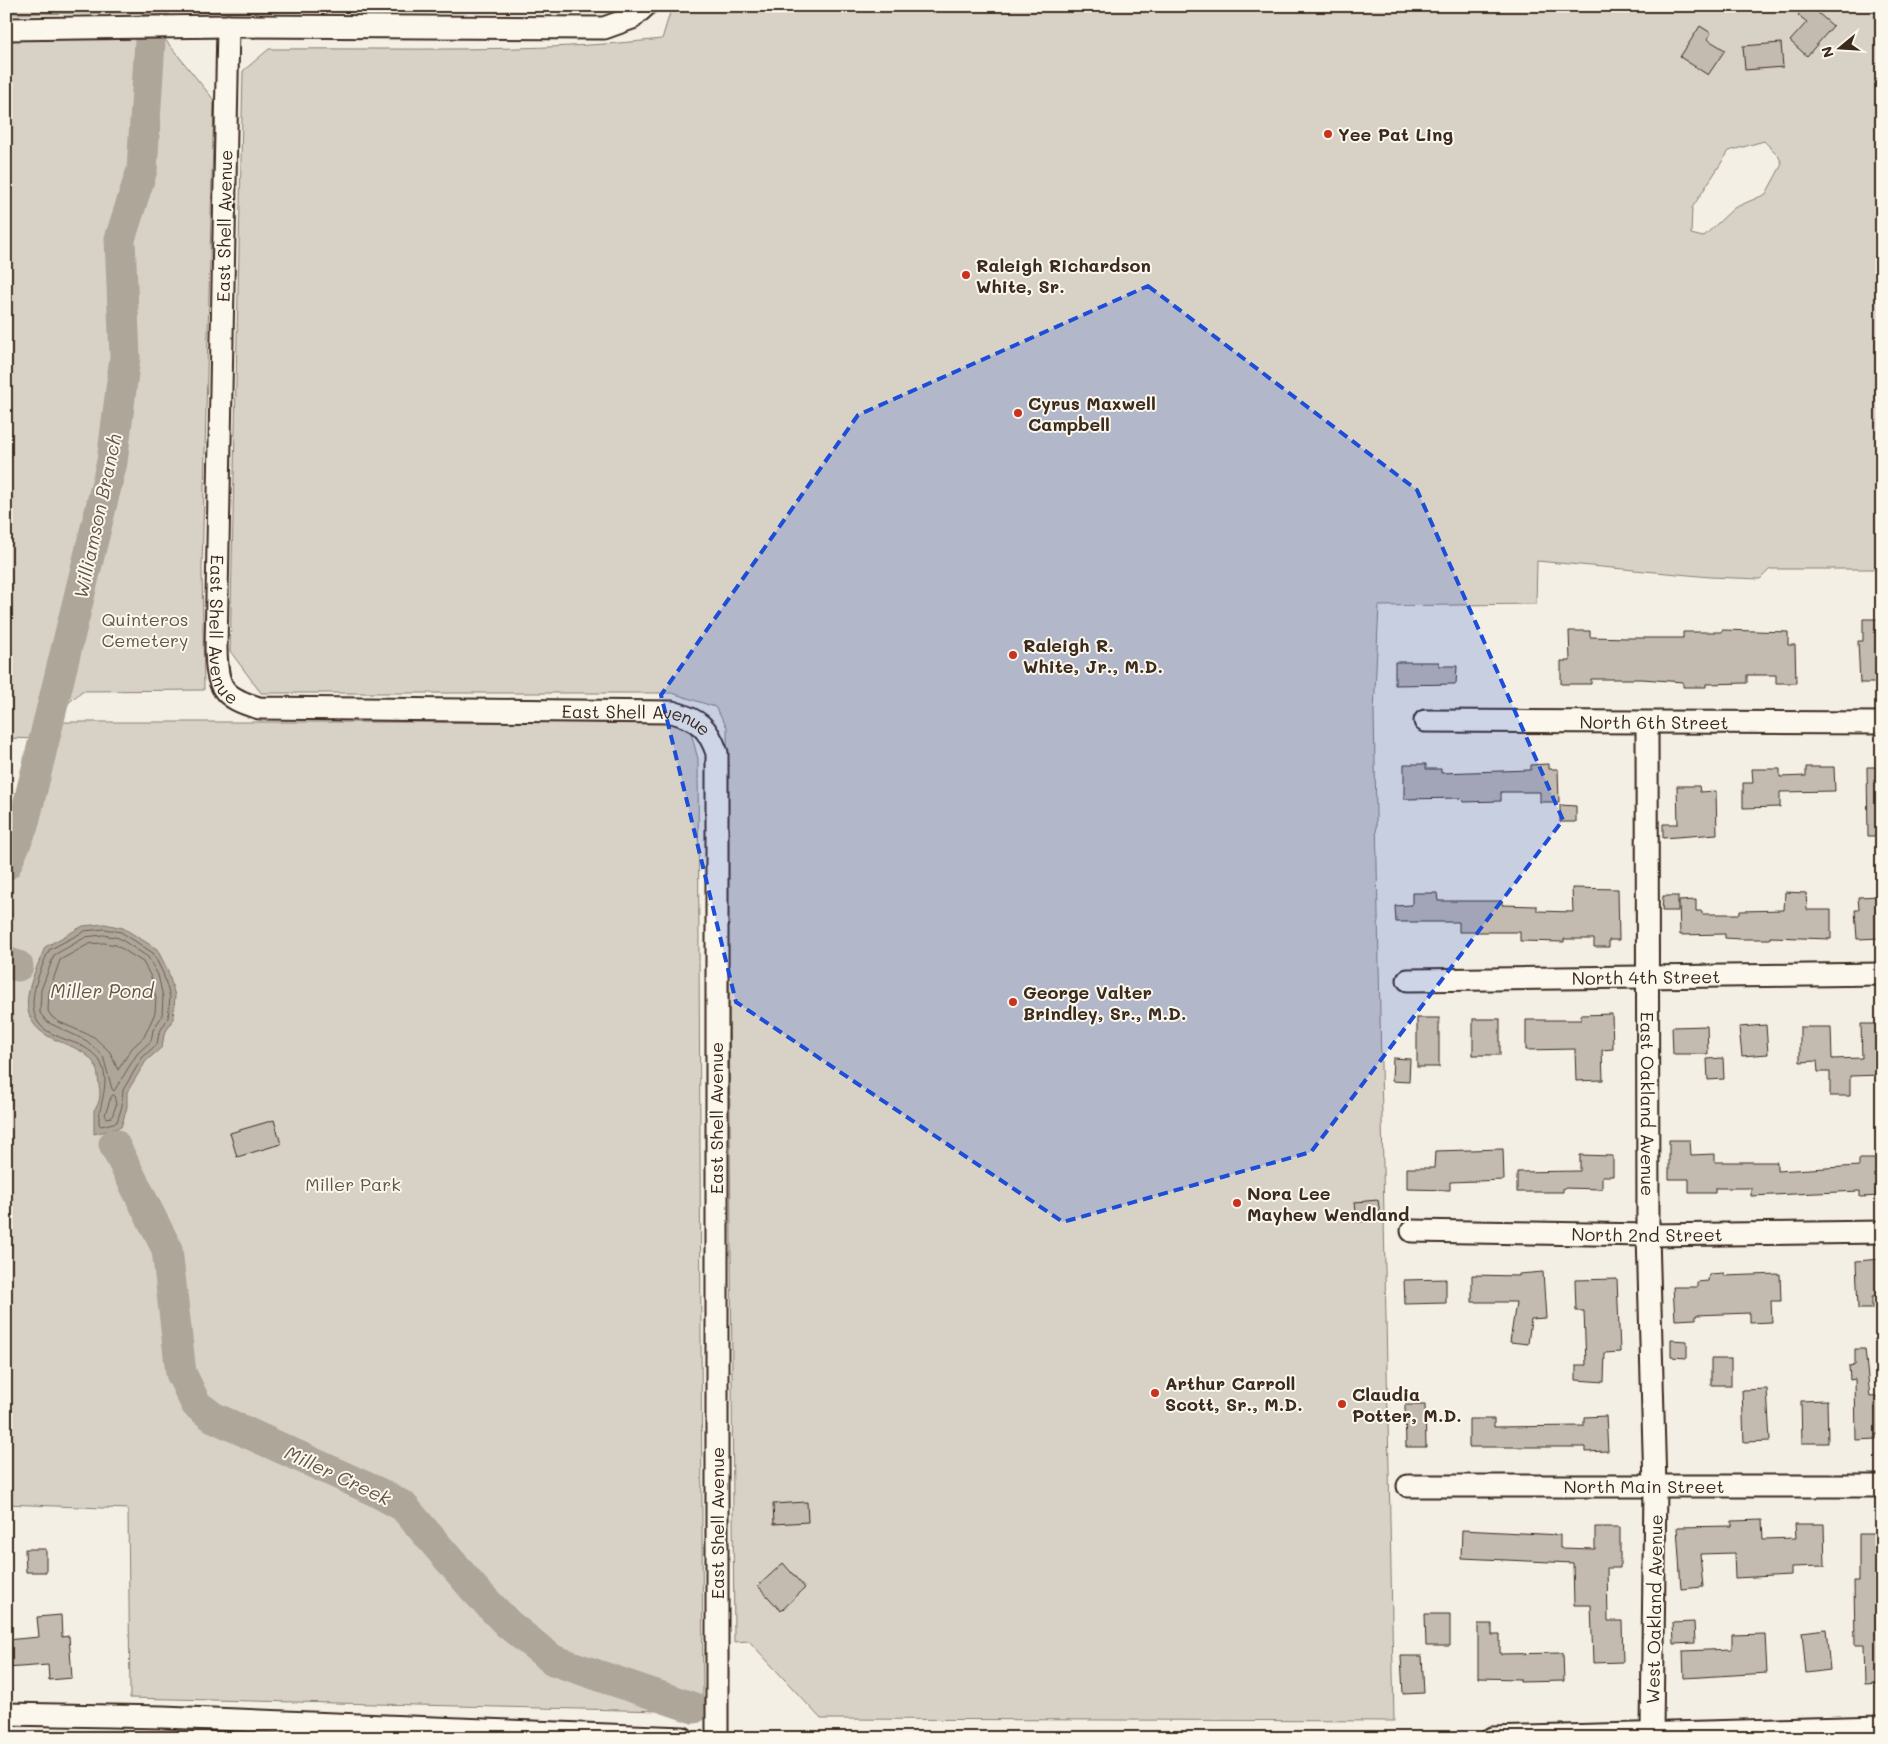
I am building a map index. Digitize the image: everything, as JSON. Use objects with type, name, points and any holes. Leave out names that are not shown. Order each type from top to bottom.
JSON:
[{"type":"street","points":[[6,29],[228,26],[604,28],[632,18],[645,6]]},
{"type":"street","name":"East Shell Avenue","points":[[228,26],[216,648],[217,676],[225,692],[241,703],[259,708],[672,712],[693,718],[710,734],[717,753],[717,1738]]},
{"type":"street","name":"North 6th Street","points":[[1425,721],[1882,724]]},
{"type":"street","name":"East Oakland Avenue","points":[[1647,723],[1648,1235],[1655,1486]]},
{"type":"street","name":"North 4th Street","points":[[1408,980],[1882,974]]},
{"type":"street","name":"North 2nd Street","points":[[1412,1231],[1648,1235],[1882,1232]]},
{"type":"street","name":"North Main Street","points":[[1408,1486],[1882,1486]]},
{"type":"street","name":"West Oakland Avenue","points":[[1652,1732],[1655,1486]]},
{"type":"street","points":[[6,1714],[163,1717],[683,1738]]},
{"type":"street","points":[[1492,1738],[1882,1727]]},
{"type":"highlighted area","points":[[1148,286],[1417,490],[1563,820],[1311,1152],[1063,1222],[736,1002],[661,695],[858,415]]},
{"type":"green space","points":[[6,6],[607,6],[603,9],[6,14]]},
{"type":"green space","points":[[672,6],[1730,6],[1731,8],[1882,6],[1882,569],[1770,569],[1760,579],[1710,577],[1537,561],[1536,604],[1379,606],[1374,712],[1394,1721],[821,1719],[749,1641],[734,1642],[727,727],[715,707],[672,693],[261,693],[230,651],[243,71],[269,49],[515,48],[662,39]],"holes":[[[1764,141],[1778,155],[1782,164],[1766,194],[1734,208],[1703,237],[1691,234],[1692,208],[1729,151]]]},
{"type":"green space","name":"Miller Park","points":[[163,37],[214,100],[202,568],[204,690],[82,691],[47,722],[669,722],[690,729],[698,759],[703,1712],[130,1698],[128,1509],[6,1504],[6,865],[41,739],[6,738],[6,38]]},
{"type":"water","name":"Miller Pond","points":[[105,924],[123,928],[157,949],[168,971],[175,996],[173,1019],[164,1035],[162,1047],[146,1061],[127,1092],[127,1107],[121,1127],[94,1134],[94,1110],[98,1105],[100,1095],[95,1065],[79,1050],[43,1033],[30,1017],[28,1000],[32,981],[45,947],[83,926]]},
{"type":"building","points":[[1806,6],[1810,6],[1833,26],[1807,56],[1790,41],[1807,22],[1798,15]]},
{"type":"building","points":[[1700,26],[1711,33],[1707,39],[1725,50],[1708,75],[1680,57]]},
{"type":"building","points":[[1781,43],[1783,67],[1745,70],[1743,46]]},
{"type":"building","points":[[1863,619],[1881,619],[1882,683],[1860,683],[1858,641],[1863,641]]},
{"type":"building","points":[[1722,630],[1788,632],[1788,645],[1795,645],[1796,683],[1776,683],[1776,675],[1747,675],[1747,683],[1706,684],[1706,687],[1683,687],[1683,682],[1642,679],[1591,679],[1591,684],[1561,684],[1561,661],[1570,661],[1569,631],[1590,631],[1590,637],[1683,638],[1683,632],[1722,632]]},
{"type":"building","points":[[1395,662],[1439,662],[1439,666],[1457,666],[1456,684],[1395,685]]},
{"type":"building","points":[[1404,764],[1426,764],[1426,769],[1441,769],[1441,773],[1531,770],[1531,765],[1548,764],[1548,769],[1558,769],[1559,802],[1540,802],[1540,792],[1501,792],[1501,801],[1463,802],[1462,798],[1404,799]]},
{"type":"building","points":[[1806,767],[1834,767],[1835,791],[1780,792],[1780,807],[1743,808],[1743,783],[1753,783],[1752,769],[1780,769],[1780,777],[1806,776]]},
{"type":"building","points":[[1867,767],[1882,767],[1882,836],[1868,836]]},
{"type":"building","points":[[1677,786],[1699,786],[1700,792],[1716,791],[1717,834],[1663,838],[1663,824],[1678,824]]},
{"type":"building","points":[[1560,805],[1576,806],[1576,822],[1560,822]]},
{"type":"building","points":[[1572,888],[1618,889],[1619,940],[1609,940],[1609,947],[1594,947],[1594,939],[1564,939],[1564,942],[1520,941],[1520,932],[1459,932],[1459,922],[1396,922],[1395,906],[1412,905],[1412,893],[1437,893],[1438,901],[1502,901],[1502,905],[1537,906],[1537,911],[1573,912]]},
{"type":"building","points":[[1785,892],[1806,893],[1807,910],[1831,910],[1831,939],[1770,937],[1770,939],[1740,939],[1725,938],[1725,934],[1680,935],[1679,901],[1696,900],[1696,911],[1702,911],[1702,914],[1740,914],[1740,911],[1784,910]]},
{"type":"building","points":[[1663,896],[1678,896],[1678,911],[1662,911]]},
{"type":"building","points":[[1880,896],[1882,938],[1857,939],[1855,910],[1859,910],[1858,897]]},
{"type":"building","points":[[1612,1014],[1613,1049],[1602,1050],[1603,1080],[1576,1081],[1575,1049],[1526,1050],[1526,1020],[1581,1020],[1581,1015]]},
{"type":"building","points":[[1417,1018],[1439,1018],[1439,1067],[1417,1067]]},
{"type":"building","points":[[1473,1019],[1500,1019],[1500,1055],[1473,1055]]},
{"type":"building","points":[[1861,1024],[1882,1024],[1882,1075],[1850,1076],[1850,1096],[1830,1096],[1830,1072],[1818,1072],[1817,1061],[1800,1062],[1800,1027],[1831,1027],[1832,1059],[1862,1058]]},
{"type":"building","points":[[1766,1025],[1768,1054],[1742,1056],[1739,1027]]},
{"type":"building","points":[[1707,1026],[1708,1054],[1673,1054],[1672,1027]]},
{"type":"building","points":[[1393,1058],[1410,1059],[1409,1082],[1392,1081]]},
{"type":"building","points":[[1723,1058],[1724,1079],[1708,1080],[1707,1059]]},
{"type":"building","points":[[274,1120],[281,1144],[237,1157],[230,1133]]},
{"type":"building","points":[[1669,1140],[1690,1140],[1691,1155],[1715,1154],[1715,1162],[1777,1162],[1777,1171],[1859,1166],[1859,1159],[1882,1159],[1882,1196],[1860,1197],[1860,1191],[1751,1196],[1751,1188],[1715,1188],[1715,1193],[1689,1193],[1689,1179],[1669,1179]]},
{"type":"building","points":[[1503,1149],[1504,1180],[1450,1182],[1450,1190],[1407,1189],[1407,1168],[1434,1168],[1435,1151]]},
{"type":"building","points":[[1580,1155],[1613,1156],[1613,1176],[1602,1176],[1602,1189],[1563,1188],[1563,1192],[1517,1192],[1517,1172],[1580,1171]]},
{"type":"building","points":[[1378,1200],[1381,1220],[1357,1222],[1355,1202]]},
{"type":"building","points":[[1882,1259],[1882,1296],[1872,1297],[1872,1309],[1858,1309],[1856,1261]]},
{"type":"building","points":[[1543,1272],[1546,1318],[1531,1319],[1528,1344],[1510,1342],[1516,1302],[1472,1302],[1472,1275],[1519,1276],[1519,1274]]},
{"type":"building","points":[[1724,1273],[1724,1276],[1780,1274],[1781,1301],[1771,1301],[1772,1322],[1750,1323],[1750,1313],[1696,1315],[1696,1319],[1675,1320],[1673,1287],[1697,1287],[1697,1282],[1708,1281],[1709,1274]]},
{"type":"building","points":[[1446,1279],[1446,1303],[1405,1304],[1404,1280]]},
{"type":"building","points":[[1617,1279],[1620,1352],[1605,1353],[1604,1382],[1576,1380],[1576,1365],[1586,1365],[1584,1311],[1576,1311],[1575,1280]]},
{"type":"building","points":[[1671,1340],[1687,1341],[1687,1358],[1671,1357]]},
{"type":"building","points":[[1855,1349],[1865,1349],[1870,1397],[1882,1396],[1882,1435],[1876,1435],[1876,1439],[1856,1440],[1855,1379],[1850,1380],[1849,1366],[1855,1365]]},
{"type":"building","points":[[1711,1359],[1731,1359],[1731,1385],[1711,1385]]},
{"type":"building","points":[[1767,1389],[1770,1441],[1744,1442],[1742,1390]]},
{"type":"building","points":[[1827,1400],[1828,1443],[1802,1443],[1801,1401]]},
{"type":"building","points":[[1405,1405],[1425,1405],[1426,1447],[1406,1447]]},
{"type":"building","points":[[1606,1416],[1608,1451],[1585,1452],[1585,1447],[1469,1447],[1469,1419],[1494,1419],[1494,1427],[1584,1426],[1584,1417]]},
{"type":"building","points":[[807,1502],[808,1522],[774,1524],[773,1504]]},
{"type":"building","points":[[1762,1520],[1763,1539],[1796,1538],[1795,1524],[1824,1524],[1825,1566],[1791,1567],[1791,1575],[1735,1578],[1734,1553],[1700,1554],[1703,1587],[1681,1589],[1677,1527],[1732,1526],[1732,1521]]},
{"type":"building","points":[[1595,1527],[1620,1527],[1620,1568],[1607,1568],[1608,1621],[1622,1621],[1623,1662],[1593,1663],[1591,1605],[1574,1605],[1573,1563],[1461,1558],[1462,1530],[1560,1535],[1560,1548],[1595,1549]]},
{"type":"building","points":[[1859,1534],[1882,1534],[1882,1683],[1865,1684],[1864,1645],[1855,1645],[1854,1581],[1859,1581]]},
{"type":"building","points":[[25,1549],[46,1549],[46,1572],[26,1572]]},
{"type":"building","points":[[783,1563],[805,1588],[781,1611],[758,1586]]},
{"type":"building","points":[[1425,1614],[1450,1614],[1450,1646],[1426,1646]]},
{"type":"building","points":[[61,1615],[62,1637],[69,1636],[72,1678],[49,1680],[48,1665],[6,1668],[6,1640],[39,1637],[37,1617]]},
{"type":"building","points":[[1694,1622],[1695,1643],[1674,1644],[1673,1623]]},
{"type":"building","points":[[1478,1624],[1492,1624],[1492,1635],[1500,1635],[1500,1654],[1563,1653],[1564,1681],[1520,1682],[1520,1679],[1478,1678]]},
{"type":"building","points":[[1826,1629],[1830,1670],[1806,1673],[1802,1632]]},
{"type":"building","points":[[1765,1634],[1767,1673],[1684,1678],[1683,1651],[1732,1649],[1732,1635]]},
{"type":"building","points":[[1401,1656],[1422,1656],[1424,1693],[1403,1694]]},
{"type":"waterway","name":"Williamson Branch","points":[[6,865],[23,826],[112,462],[125,357],[120,239],[142,170],[150,41]]},
{"type":"waterway","points":[[6,962],[18,966]]},
{"type":"waterway","name":"Miller Creek","points":[[114,1144],[167,1249],[181,1373],[196,1404],[213,1417],[377,1492],[403,1506],[475,1590],[508,1624],[553,1660],[694,1708]]},
{"type":"place","name":"Yee Pat Ling","points":[[1328,134]]},
{"type":"place","name":"Raleigh Richardson White, Sr.","points":[[966,275]]},
{"type":"place","name":"Cyrus Maxwell Campbell","points":[[1018,413]]},
{"type":"place","name":"Raleigh R. White, Jr., M.D.","points":[[1013,655]]},
{"type":"place","name":"George Valter Brindley, Sr., M.D.","points":[[1013,1002]]},
{"type":"place","name":"Nora Lee Mayhew Wendland","points":[[1237,1203]]},
{"type":"place","name":"Arthur Carroll Scott, Sr., M.D.","points":[[1155,1393]]},
{"type":"place","name":"Claudia Potter, M.D.","points":[[1342,1404]]},
{"type":"park label","name":"Quinteros Cemetery","points":[[145,629]]}]
